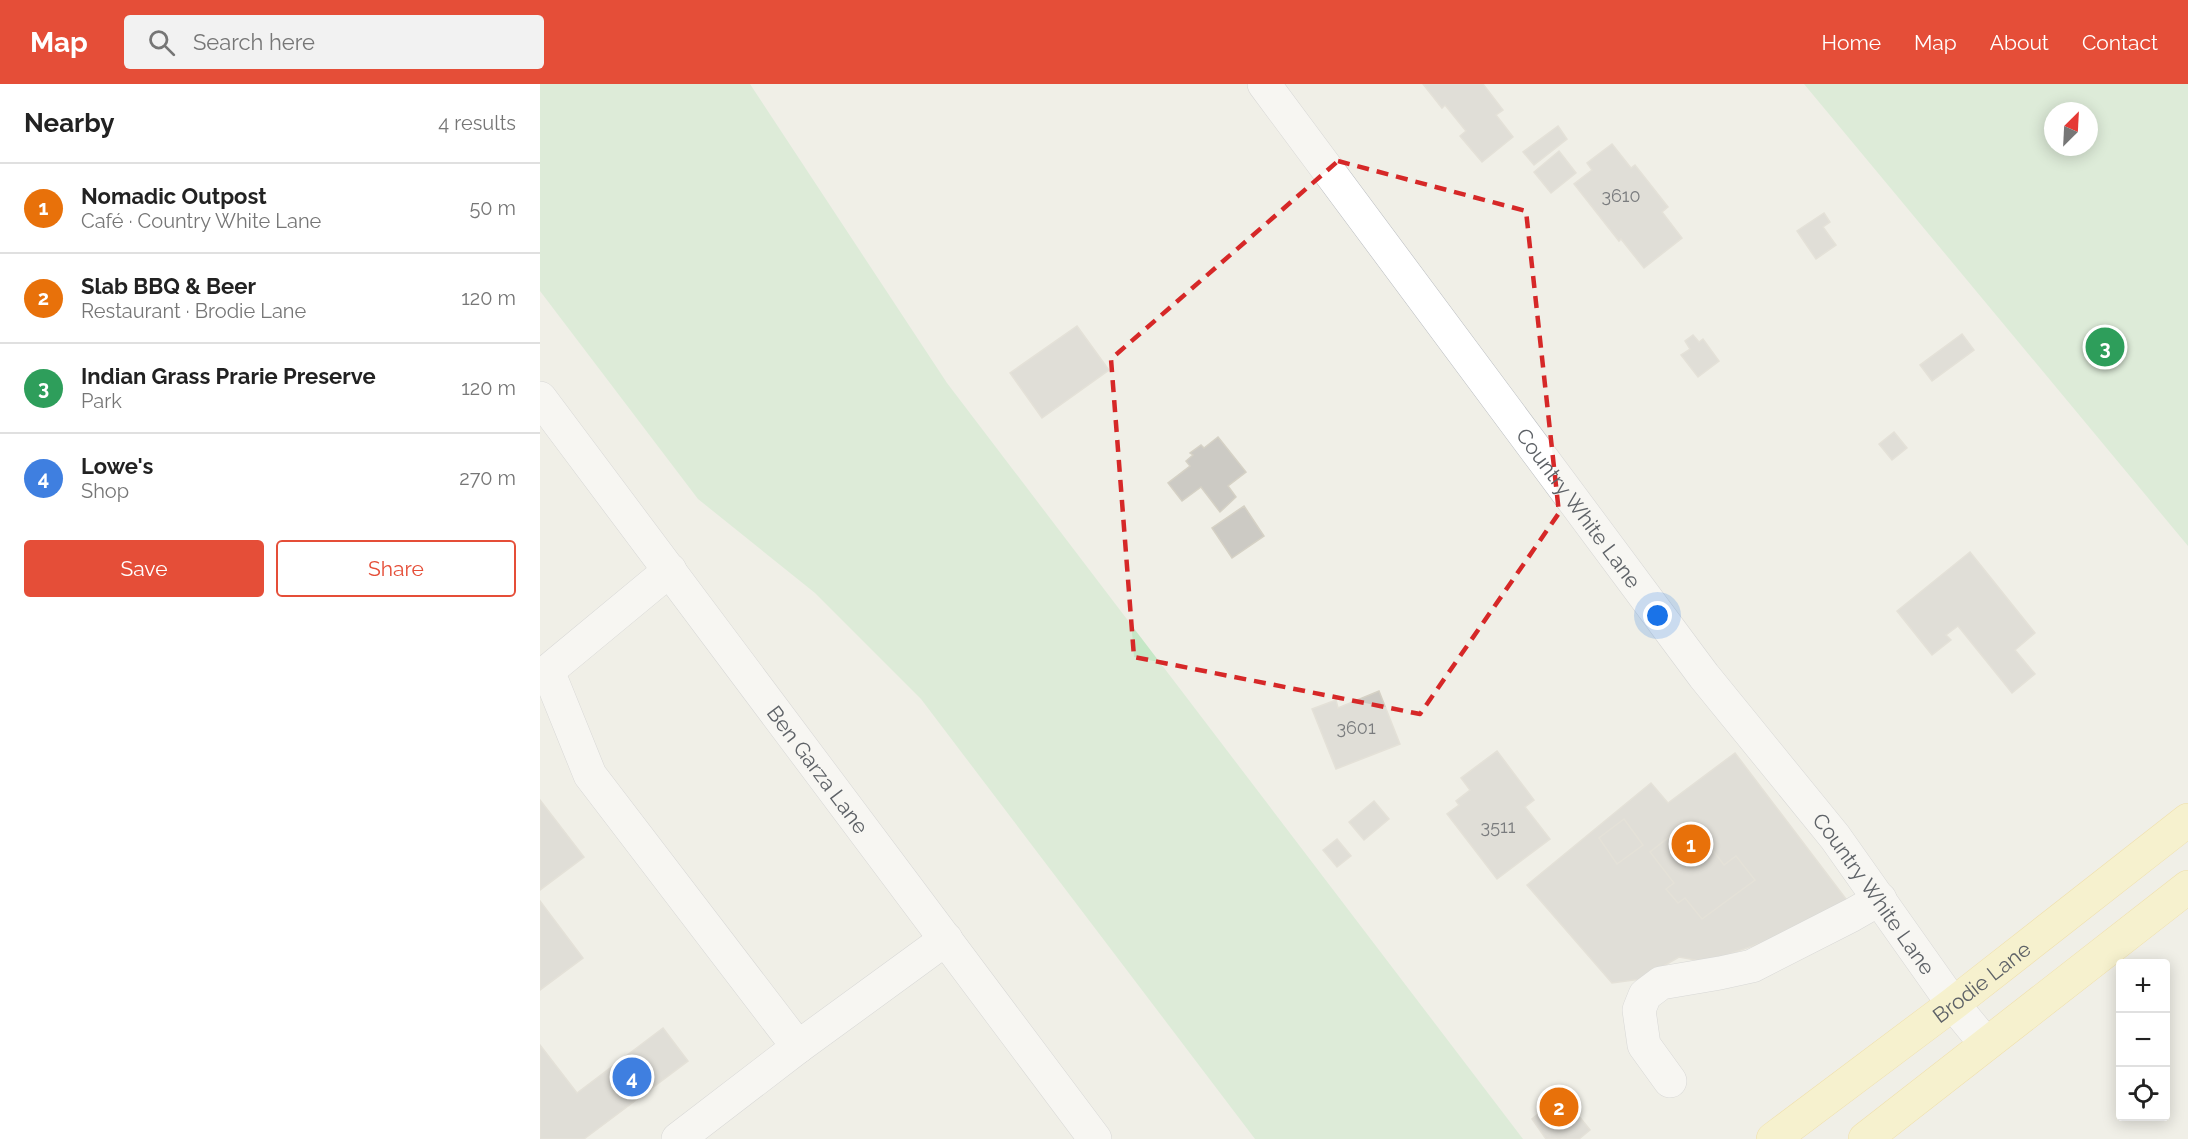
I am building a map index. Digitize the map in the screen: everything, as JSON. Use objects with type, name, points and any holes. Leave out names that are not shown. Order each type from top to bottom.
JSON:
[{"type":"main road","name":"Brodie Lane","points":[[1773,1139],[1953,1004],[2188,820]]},
{"type":"main road","points":[[1865,1139],[2188,886]]},
{"type":"street","name":"Country White Lane","points":[[1264,84],[1704,676],[1835,837],[1953,1004],[1986,1044]]},
{"type":"street","name":"Ben Garza Lane","points":[[540,398],[1095,1139]]},
{"type":"street","points":[[670,570],[544,674],[590,775],[798,1047]]},
{"type":"street","points":[[1670,1081],[1644,1045],[1639,1010],[1645,995],[1661,983],[1752,966],[1852,915],[1880,898]]},
{"type":"street","points":[[678,1139],[798,1047],[946,939]]},
{"type":"highlighted area","points":[[1338,161],[1526,211],[1559,513],[1420,714],[1134,657],[1111,359]]},
{"type":"green space","points":[[540,84],[750,84],[947,383],[1523,1139],[1255,1139],[921,699],[815,593],[698,499],[540,291]]},
{"type":"green space","points":[[1804,84],[2188,84],[2188,546]]},
{"type":"building","points":[[1423,84],[1483,84],[1503,110],[1496,115],[1513,137],[1482,162],[1460,136],[1466,131],[1445,105],[1442,108]]},
{"type":"building","points":[[1558,126],[1567,139],[1534,165],[1523,152]]},
{"type":"building","points":[[1612,144],[1631,168],[1635,165],[1668,207],[1662,212],[1682,238],[1644,268],[1621,239],[1619,241],[1574,184],[1592,170],[1587,163]]},
{"type":"building","points":[[1559,151],[1576,173],[1551,193],[1534,172]]},
{"type":"building","points":[[1824,213],[1830,222],[1823,227],[1836,245],[1816,259],[1797,231]]},
{"type":"building","points":[[1077,326],[1109,370],[1042,418],[1010,373]]},
{"type":"building","points":[[1962,334],[1974,350],[1932,381],[1920,365]]},
{"type":"building","points":[[1693,335],[1699,342],[1703,339],[1719,361],[1698,377],[1681,355],[1690,349],[1685,341]]},
{"type":"building","points":[[1894,432],[1907,448],[1892,460],[1879,444]]},
{"type":"building","points":[[1218,437],[1246,472],[1228,486],[1236,497],[1220,512],[1201,487],[1182,501],[1168,483],[1190,466],[1186,461],[1193,455],[1190,453],[1201,445],[1204,448]]},
{"type":"building","points":[[1244,506],[1264,536],[1232,558],[1212,528]]},
{"type":"building","points":[[1970,552],[2035,633],[2015,650],[2035,674],[2012,693],[1958,626],[1946,635],[1951,640],[1932,655],[1897,611]]},
{"type":"building","points":[[1379,691],[1400,744],[1336,769],[1312,709],[1336,700],[1338,708]]},
{"type":"building","points":[[1497,751],[1534,800],[1525,807],[1550,839],[1497,879],[1447,814],[1459,805],[1456,801],[1470,790],[1461,778]]},
{"type":"building","points":[[1735,753],[1849,903],[1769,940],[1707,962],[1679,957],[1641,979],[1612,983],[1527,885],[1651,783],[1668,803]]},
{"type":"building","points":[[540,800],[584,857],[540,890]]},
{"type":"building","points":[[1374,801],[1389,819],[1364,840],[1349,822]]},
{"type":"building","points":[[1624,819],[1643,845],[1617,864],[1599,838]]},
{"type":"building","points":[[1682,827],[1697,847],[1706,841],[1724,865],[1736,856],[1755,880],[1702,919],[1685,898],[1678,903],[1666,889],[1674,883],[1650,852]]},
{"type":"building","points":[[1337,839],[1351,856],[1337,867],[1323,850]]},
{"type":"building","points":[[540,901],[583,958],[540,990]]},
{"type":"building","points":[[663,1028],[688,1061],[584,1139],[540,1139],[540,1045],[577,1093]]},
{"type":"building","points":[[1562,1095],[1590,1130],[1579,1139],[1546,1139],[1532,1119]]},
{"type":"place","name":"Indian Grass Prarie Preserve","points":[[2105,347]]},
{"type":"place","name":"Nomadic Outpost","points":[[1691,844]]},
{"type":"place","name":"Lowe's","points":[[632,1077]]},
{"type":"place","name":"Slab BBQ & Beer","points":[[1559,1107]]}]
